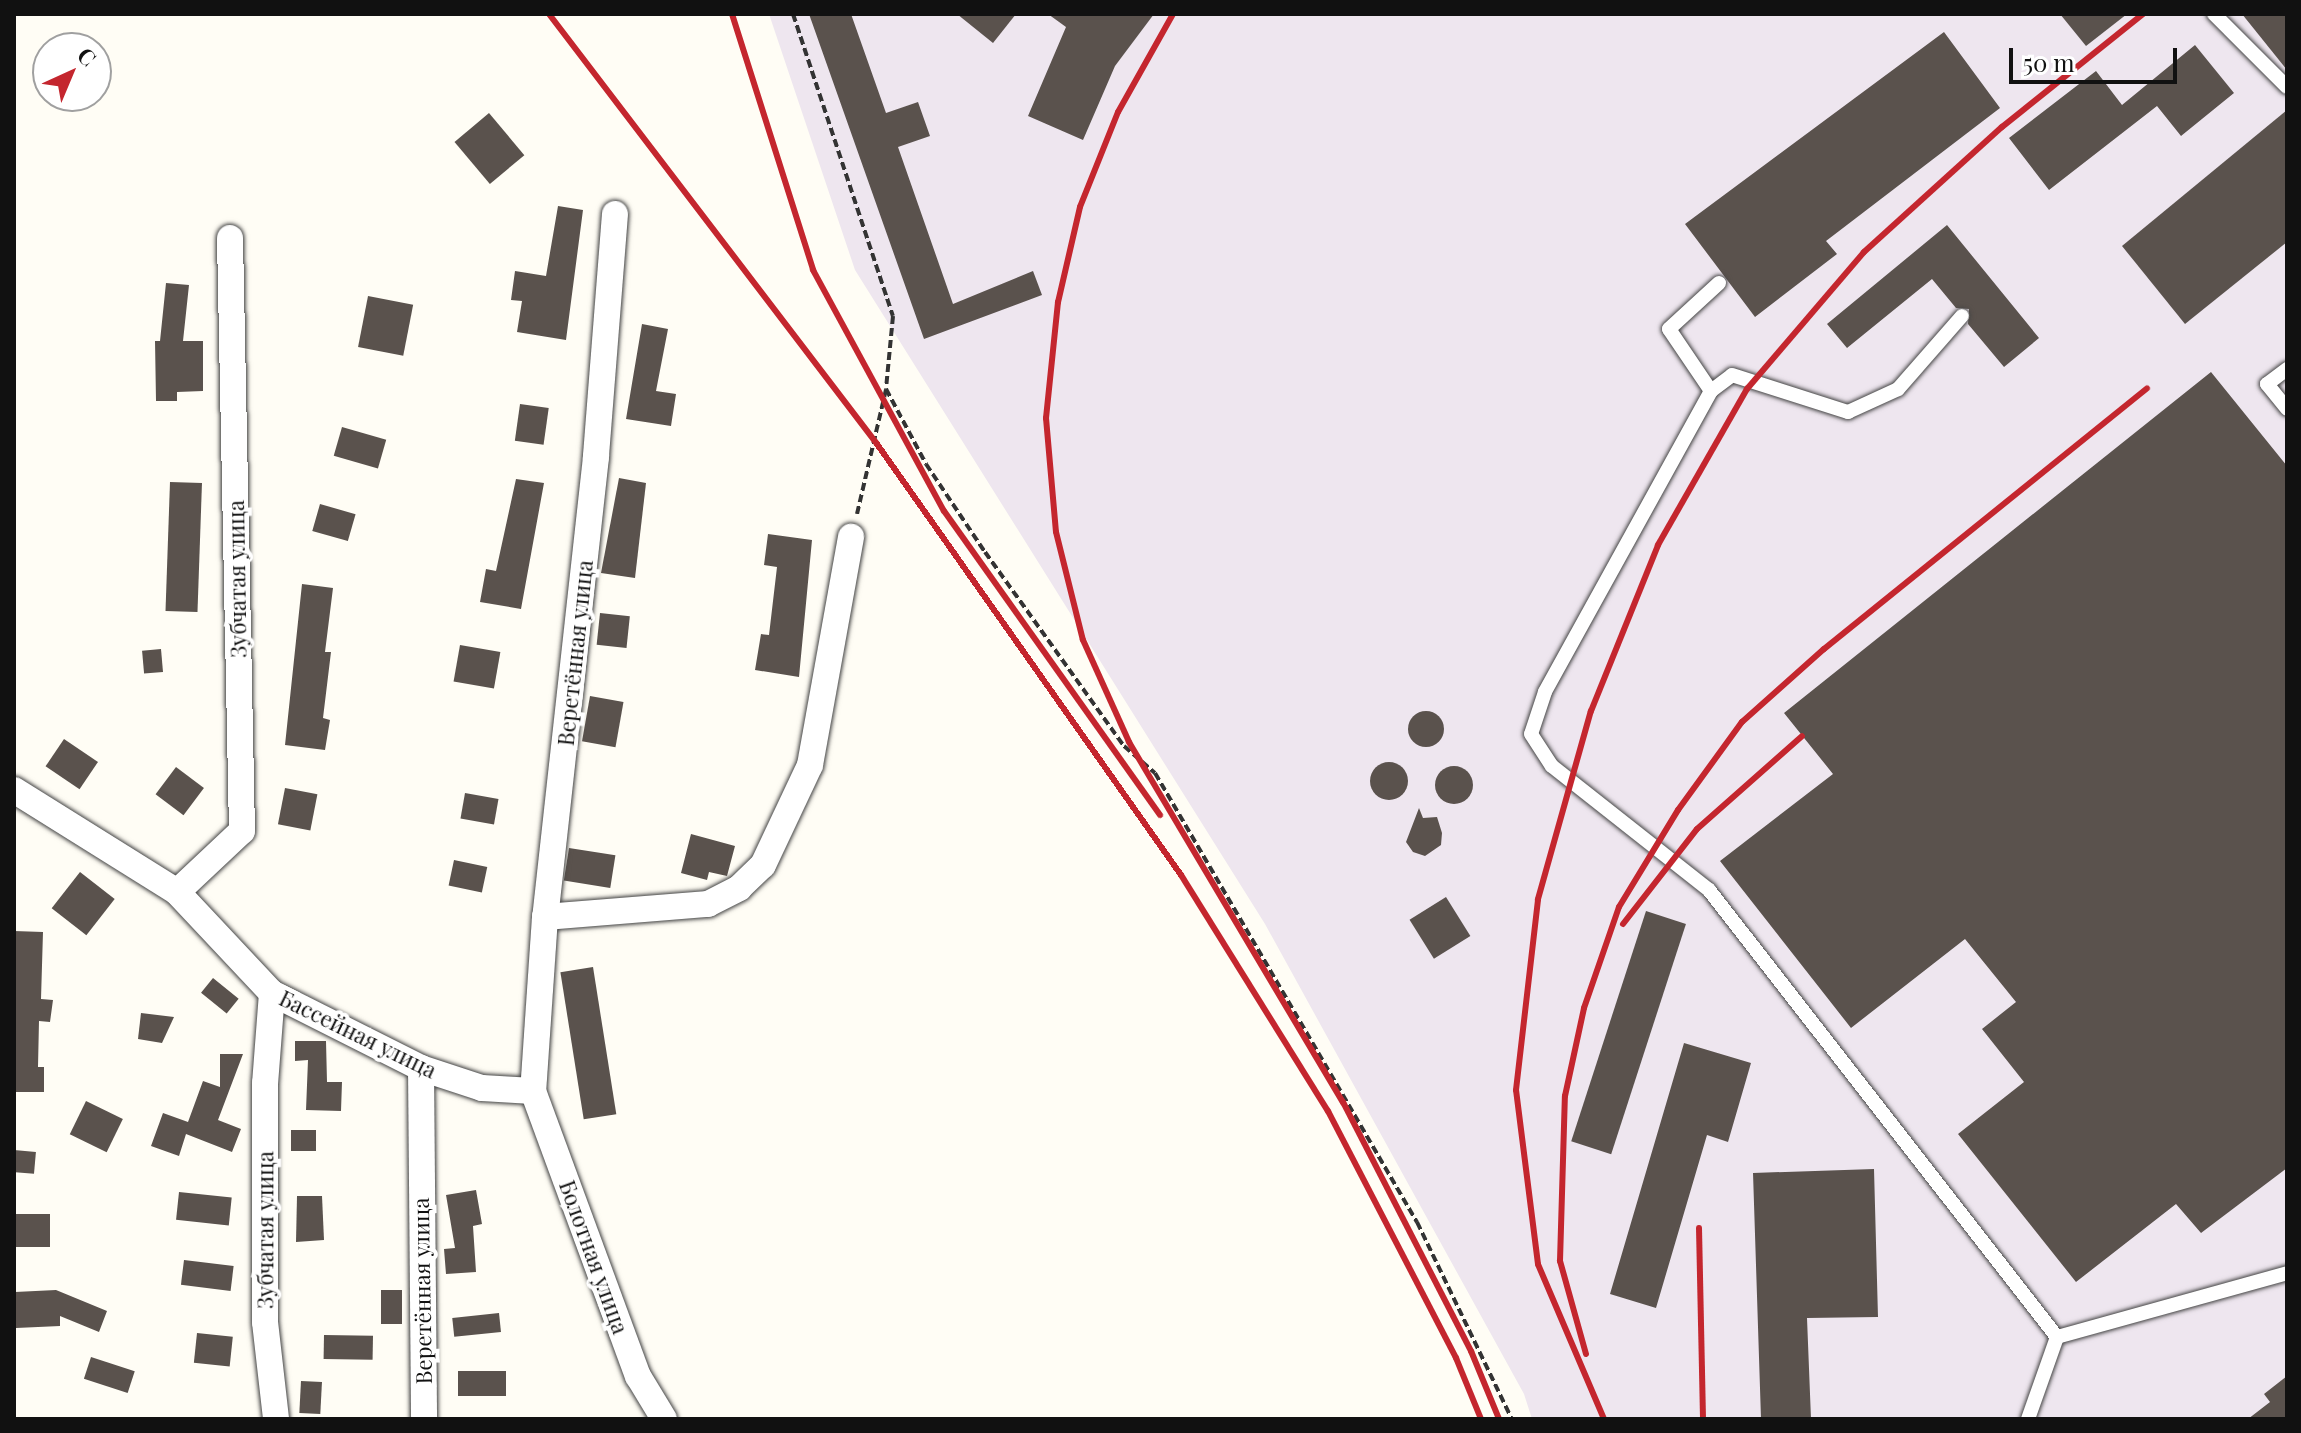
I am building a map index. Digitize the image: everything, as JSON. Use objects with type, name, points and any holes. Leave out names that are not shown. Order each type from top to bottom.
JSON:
[{"type":"street","name":"Веретённая улица","points":[[533,1091],[545,917],[596,457],[615,214]]},
{"type":"street","name":"Зубчатая улица","points":[[177,892],[242,831],[230,238]]},
{"type":"street","points":[[545,917],[708,904],[739,888],[763,865],[810,765],[851,537]]},
{"type":"street","name":"Бассейная улица","points":[[14,790],[177,892],[272,993],[421,1068],[482,1088],[533,1091]]},
{"type":"street","name":"Зубчатая улица","points":[[272,993],[265,1083],[265,1322],[276,1419]]},
{"type":"street","name":"Веретённая улица","points":[[421,1068],[424,1419]]},
{"type":"street","name":"Болотная улица","points":[[533,1091],[638,1376],[664,1419]]},
{"type":"lane","points":[[2214,14],[2287,87]]},
{"type":"lane","points":[[1711,391],[1669,329],[1719,283]]},
{"type":"lane","points":[[1962,316],[1898,389],[1848,412],[1732,375],[1711,391],[1545,692],[1531,734],[1552,766],[1709,890],[2057,1337]]},
{"type":"lane","points":[[2287,369],[2267,384],[2287,409]]},
{"type":"lane","points":[[2057,1337],[2287,1273]]},
{"type":"lane","points":[[2028,1419],[2057,1337]]},
{"type":"path","points":[[793,14],[893,316],[886,389],[851,537]]},
{"type":"path","points":[[886,389],[926,464],[985,552],[1124,746],[1155,773],[1417,1222],[1512,1419]]},
{"type":"shaded area","points":[[769,14],[2287,14],[2287,1419],[1532,1419],[1524,1394],[1265,924],[855,270]]},
{"type":"building","points":[[809,14],[851,14],[886,113],[918,102],[930,136],[898,147],[953,304],[1033,271],[1042,295],[924,339]]},
{"type":"building","points":[[957,14],[1016,14],[993,43]]},
{"type":"building","points":[[1048,14],[1154,14],[1115,66],[1083,140],[1028,116],[1066,27]]},
{"type":"building","points":[[2060,14],[2127,14],[2086,46]]},
{"type":"building","points":[[2242,14],[2287,14],[2287,70]]},
{"type":"building","points":[[1944,32],[2000,108],[1826,241],[1837,254],[1755,317],[1685,224]]},
{"type":"building","points":[[2195,45],[2234,93],[2181,136],[2157,106],[2049,190],[2009,138],[2096,71],[2122,105]]},
{"type":"building","points":[[2287,110],[2287,242],[2185,324],[2122,246]]},
{"type":"building","points":[[489,113],[524,155],[490,184],[455,142]]},
{"type":"building","points":[[558,206],[583,210],[566,340],[517,332],[522,301],[511,300],[515,271],[546,276]]},
{"type":"building","points":[[1947,225],[2039,338],[2004,367],[1968,324],[1969,309],[1956,308],[1932,279],[1847,348],[1827,324]]},
{"type":"building","points":[[166,283],[189,285],[183,341],[203,341],[203,391],[177,392],[177,401],[156,401],[155,341],[160,341]]},
{"type":"building","points":[[368,296],[413,305],[403,356],[358,347]]},
{"type":"building","points":[[642,324],[668,329],[656,391],[676,394],[671,426],[626,419]]},
{"type":"building","points":[[2211,372],[2287,466],[2287,1168],[2201,1233],[2176,1204],[2076,1282],[1958,1134],[2024,1082],[1982,1029],[2016,1002],[1965,939],[1851,1028],[1720,861],[1833,774],[1784,713]]},
{"type":"building","points":[[520,404],[549,408],[544,445],[515,441]]},
{"type":"building","points":[[342,427],[386,440],[378,469],[334,456]]},
{"type":"building","points":[[619,478],[646,483],[635,578],[601,573]]},
{"type":"building","points":[[516,479],[544,483],[521,609],[480,602],[486,569],[496,571]]},
{"type":"building","points":[[170,482],[202,483],[197,612],[165,611]]},
{"type":"building","points":[[320,504],[356,514],[348,541],[312,531]]},
{"type":"building","points":[[768,534],[812,540],[799,677],[755,670],[761,634],[769,635],[777,567],[764,565]]},
{"type":"building","points":[[302,584],[333,588],[325,652],[331,652],[323,718],[330,720],[325,750],[285,745]]},
{"type":"building","points":[[600,613],[630,616],[626,648],[597,645]]},
{"type":"building","points":[[460,645],[500,652],[494,689],[454,681]]},
{"type":"building","points":[[161,649],[163,672],[144,674],[142,651]]},
{"type":"building","points":[[590,696],[623,702],[615,747],[582,741]]},
{"type":"building","points":[[1426,711],[1439,716],[1444,729],[1439,742],[1426,747],[1413,742],[1408,729],[1413,716]]},
{"type":"building","points":[[64,739],[98,762],[80,789],[46,766]]},
{"type":"building","points":[[1389,762],[1402,768],[1408,781],[1402,794],[1389,800],[1376,794],[1370,781],[1376,768]]},
{"type":"building","points":[[1454,766],[1467,772],[1473,785],[1467,798],[1454,804],[1441,798],[1435,785],[1441,772]]},
{"type":"building","points":[[176,767],[204,788],[183,815],[156,794]]},
{"type":"building","points":[[285,788],[317,794],[310,831],[278,824]]},
{"type":"building","points":[[465,793],[498,799],[494,825],[460,819]]},
{"type":"building","points":[[1419,808],[1423,818],[1437,817],[1442,833],[1441,845],[1425,856],[1413,852],[1406,842]]},
{"type":"building","points":[[691,834],[735,846],[727,876],[709,872],[707,880],[681,873]]},
{"type":"building","points":[[569,848],[615,855],[610,888],[564,881]]},
{"type":"building","points":[[454,860],[487,867],[482,893],[449,885]]},
{"type":"building","points":[[80,872],[115,899],[86,935],[52,908]]},
{"type":"building","points":[[1446,897],[1470,936],[1434,959],[1410,920]]},
{"type":"building","points":[[1646,911],[1686,924],[1611,1154],[1571,1141]]},
{"type":"building","points":[[14,931],[43,932],[41,999],[53,1000],[50,1022],[39,1021],[38,1067],[44,1067],[44,1092],[14,1092]]},
{"type":"building","points":[[593,967],[616,1114],[584,1119],[560,972]]},
{"type":"building","points":[[213,978],[239,999],[227,1014],[201,993]]},
{"type":"building","points":[[141,1013],[174,1017],[162,1043],[138,1039]]},
{"type":"building","points":[[295,1041],[326,1041],[327,1082],[342,1082],[341,1111],[306,1110],[308,1060],[295,1061]]},
{"type":"building","points":[[1684,1043],[1751,1063],[1728,1142],[1707,1135],[1656,1308],[1610,1294]]},
{"type":"building","points":[[220,1054],[243,1054],[218,1120],[241,1129],[232,1152],[186,1134],[179,1156],[151,1146],[163,1113],[188,1122],[203,1081],[220,1087]]},
{"type":"building","points":[[86,1101],[123,1119],[107,1152],[70,1134]]},
{"type":"building","points":[[291,1130],[316,1130],[316,1151],[291,1151]]},
{"type":"building","points":[[14,1150],[36,1152],[34,1174],[14,1172]]},
{"type":"building","points":[[1874,1169],[1878,1317],[1807,1318],[1811,1419],[1761,1419],[1753,1173]]},
{"type":"building","points":[[476,1190],[482,1224],[473,1226],[476,1272],[446,1274],[444,1249],[455,1248],[446,1195]]},
{"type":"building","points":[[179,1192],[232,1198],[229,1225],[176,1220]]},
{"type":"building","points":[[297,1196],[322,1196],[324,1240],[296,1242]]},
{"type":"building","points":[[14,1214],[50,1214],[50,1247],[14,1247]]},
{"type":"building","points":[[184,1260],[234,1266],[231,1291],[181,1285]]},
{"type":"building","points":[[56,1290],[107,1311],[99,1332],[60,1316],[60,1326],[16,1328],[15,1292]]},
{"type":"building","points":[[381,1290],[402,1290],[402,1324],[381,1324]]},
{"type":"building","points":[[499,1313],[501,1332],[454,1337],[452,1318]]},
{"type":"building","points":[[197,1333],[233,1337],[230,1367],[194,1363]]},
{"type":"building","points":[[324,1335],[373,1336],[373,1360],[324,1359]]},
{"type":"building","points":[[91,1357],[135,1371],[128,1393],[84,1379]]},
{"type":"building","points":[[458,1371],[506,1371],[506,1396],[458,1396]]},
{"type":"building","points":[[2287,1376],[2287,1419],[2248,1419],[2270,1402],[2264,1394]]},
{"type":"building","points":[[301,1381],[322,1382],[320,1414],[299,1413]]},
{"type":"railway","points":[[549,14],[877,444],[1181,875],[1328,1111],[1456,1358],[1481,1419]]},
{"type":"railway","points":[[732,14],[813,270],[944,511],[1160,815]]},
{"type":"railway","points":[[1173,14],[1118,112],[1080,207],[1058,302],[1046,418],[1056,532],[1083,640],[1129,742],[1343,1102],[1471,1351],[1499,1419]]},
{"type":"railway","points":[[1604,1419],[1538,1264],[1516,1090],[1538,899],[1591,711],[1658,545],[1747,389],[1864,252],[2002,127],[2143,14]]},
{"type":"railway","points":[[1586,1354],[1560,1261],[1565,1096],[1584,1008],[1619,907],[1678,810],[1742,722],[1824,649],[2147,388]]},
{"type":"railway","points":[[1623,924],[1697,829],[1802,736]]},
{"type":"railway","points":[[1699,1228],[1703,1419]]}]
